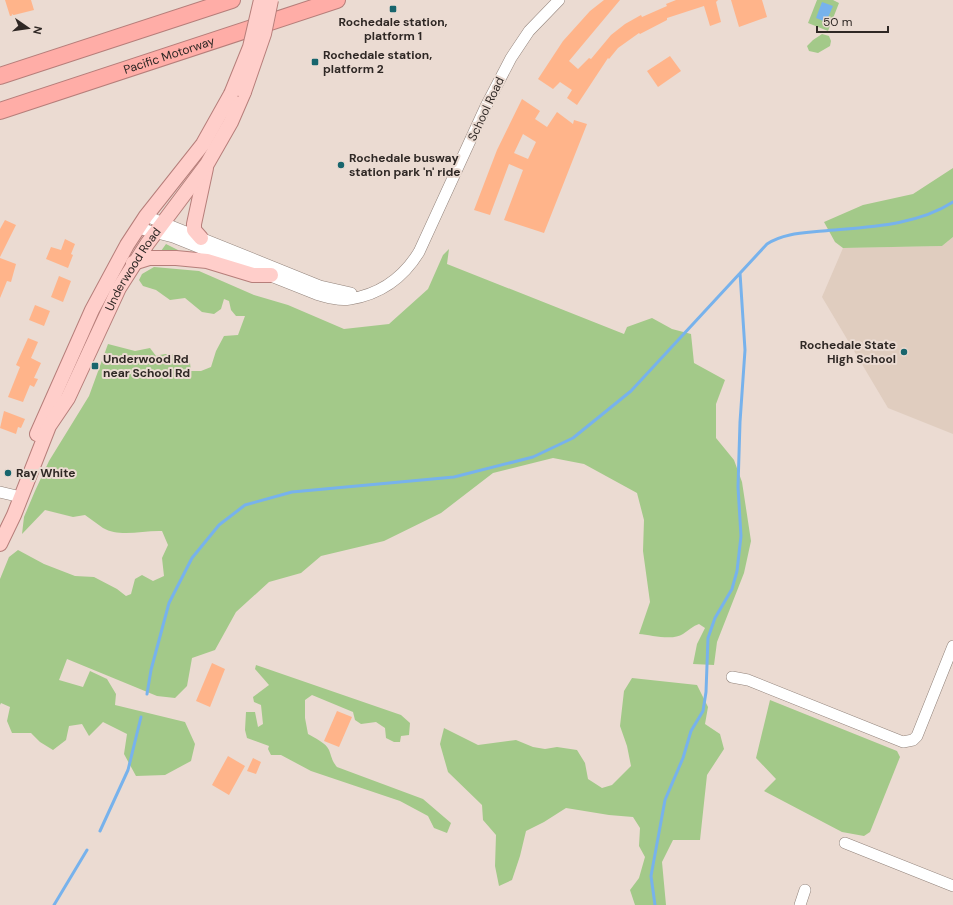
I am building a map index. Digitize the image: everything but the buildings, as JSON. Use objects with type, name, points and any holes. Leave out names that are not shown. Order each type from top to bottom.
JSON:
[{"type":"highway","points":[[0,76],[232,0]]},
{"type":"highway","name":"Pacific Motorway","points":[[0,111],[337,0]]},
{"type":"main road","name":"Underwood Road","points":[[0,544],[11,494],[49,426],[68,398],[104,318],[133,263],[207,164],[231,122],[261,0]]},
{"type":"main road","name":"Underwood Road","points":[[0,526],[11,494],[69,358],[107,280],[142,222],[203,144],[238,93],[262,41],[271,0]]},
{"type":"main road","points":[[201,238],[194,230],[194,224],[207,164]]},
{"type":"main road","points":[[133,263],[150,258],[176,258],[207,261],[253,276],[271,275]]},
{"type":"street","name":"School Road","points":[[160,227],[173,237],[330,298],[349,300],[380,290],[390,284],[409,268],[419,252],[486,106],[516,49],[529,31],[559,0]]},
{"type":"street","name":"School Road","points":[[142,222],[201,238],[320,286],[366,294]]},
{"type":"street","points":[[732,677],[748,680],[903,742],[913,740],[917,736],[949,669],[953,646]]},
{"type":"street","points":[[845,843],[953,886]]},
{"type":"street","points":[[800,905],[805,890]]},
{"type":"shaded area","name":"Rochedale State High School","points":[[953,237],[953,434],[888,408],[822,297],[843,248],[942,246]]},
{"type":"green space","points":[[817,0],[833,0],[839,3],[828,31],[808,23]]},
{"type":"green space","points":[[822,34],[829,36],[831,41],[830,46],[818,53],[809,51],[807,46]]},
{"type":"green space","points":[[953,168],[953,237],[942,246],[843,248],[835,242],[824,222],[863,205],[913,194]]},
{"type":"green space","points":[[166,244],[178,250],[178,251],[161,251]]},
{"type":"green space","points":[[449,249],[447,264],[624,334],[627,327],[652,318],[672,329],[691,334],[694,363],[725,380],[716,404],[716,438],[734,460],[742,482],[751,541],[744,573],[717,642],[714,665],[693,664],[697,644],[705,628],[699,624],[683,634],[674,637],[639,634],[650,602],[643,551],[644,520],[637,493],[584,464],[553,458],[493,473],[441,513],[384,541],[321,556],[301,573],[269,582],[236,612],[215,650],[192,658],[187,686],[175,698],[157,696],[67,659],[59,680],[83,687],[90,671],[107,679],[116,694],[115,705],[185,722],[195,744],[191,761],[165,775],[136,776],[124,754],[127,734],[103,722],[89,736],[82,724],[69,726],[66,740],[53,750],[40,742],[31,733],[12,733],[7,721],[10,707],[1,703],[0,705],[0,579],[9,557],[18,550],[44,564],[75,576],[94,577],[117,589],[126,596],[131,594],[135,579],[142,575],[153,581],[164,576],[162,558],[168,545],[162,531],[117,533],[103,528],[85,515],[73,517],[45,510],[22,534],[24,517],[35,491],[49,461],[89,396],[108,344],[135,351],[150,348],[156,356],[170,354],[178,356],[190,363],[191,371],[201,371],[211,367],[216,351],[224,336],[238,335],[245,316],[236,316],[231,310],[229,301],[224,299],[221,309],[214,314],[202,312],[185,298],[170,300],[156,290],[143,286],[139,280],[142,274],[154,267],[199,271],[254,295],[288,305],[344,329],[389,324],[428,289],[443,255]]},
{"type":"green space","points":[[256,665],[401,715],[410,723],[409,735],[401,736],[400,742],[394,742],[386,738],[385,728],[376,722],[361,724],[355,720],[353,712],[312,695],[305,700],[305,718],[308,734],[328,747],[337,767],[423,799],[451,823],[447,833],[434,828],[428,816],[400,801],[311,771],[281,755],[271,755],[268,749],[269,746],[247,738],[245,730],[246,712],[255,712],[258,727],[263,724],[261,705],[254,702],[253,697],[269,685],[255,669]]},
{"type":"green space","points":[[632,678],[697,685],[708,707],[705,724],[720,734],[724,749],[707,775],[700,840],[673,840],[662,862],[666,905],[635,905],[630,890],[639,878],[645,857],[639,846],[640,828],[633,817],[609,815],[566,808],[526,831],[512,880],[499,886],[495,866],[496,835],[483,820],[482,805],[448,772],[440,744],[444,728],[478,745],[516,740],[533,747],[545,749],[557,747],[577,750],[585,763],[588,779],[602,788],[612,785],[631,766],[627,746],[620,726],[624,691]]},
{"type":"green space","points":[[770,700],[897,751],[900,757],[870,832],[864,836],[842,832],[764,791],[776,779],[756,758]]},
{"type":"water","points":[[822,2],[833,6],[826,22],[816,18]]},
{"type":"waterway","points":[[147,694],[151,670],[169,603],[192,558],[219,525],[245,505],[292,492],[454,477],[533,457],[573,438],[631,391],[767,244],[774,240],[794,234],[907,221],[939,210],[953,202]]},
{"type":"waterway","points":[[655,905],[651,876],[665,800],[683,758],[691,731],[703,711],[706,692],[708,638],[715,618],[732,589],[737,571],[741,536],[738,487],[740,422],[745,350],[740,273]]},
{"type":"waterway","points":[[100,831],[128,770],[141,717]]},
{"type":"waterway","points":[[54,905],[87,850]]},
{"type":"place","name":"Rochedale station, platform 1","points":[[393,9]]},
{"type":"place","name":"Rochedale station, platform 2","points":[[315,62]]},
{"type":"place","name":"Rochedale busway station park 'n' ride","points":[[341,165]]},
{"type":"place","name":"Rochedale State High School","points":[[904,352]]},
{"type":"place","name":"Underwood Rd near School Rd","points":[[95,366]]},
{"type":"place","name":"Ray White","points":[[8,473]]}]
